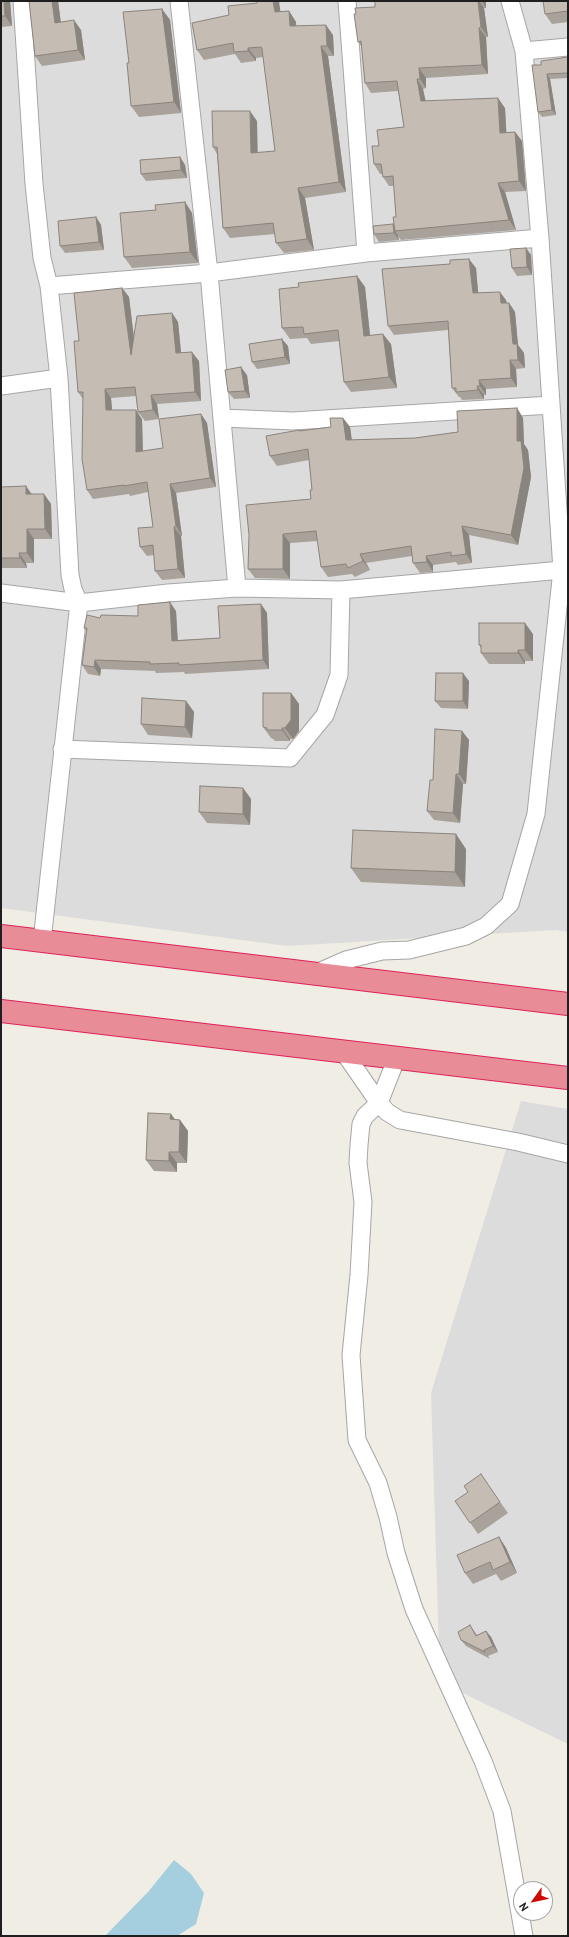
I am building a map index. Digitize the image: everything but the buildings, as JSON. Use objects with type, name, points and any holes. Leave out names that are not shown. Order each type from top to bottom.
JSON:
[{"type":"highway","points":[[1,936],[568,1004]]},
{"type":"highway","points":[[1,1011],[568,1078]]},
{"type":"street","points":[[22,1],[34,184],[42,258],[49,286],[59,378],[70,575],[73,589],[79,602],[42,941]]},
{"type":"street","points":[[179,1],[208,273],[237,588]]},
{"type":"street","points":[[347,1],[366,253]]},
{"type":"street","points":[[314,974],[346,960],[382,951],[409,950],[466,936],[486,926],[510,904],[536,814],[562,570],[540,238],[524,51],[510,1]]},
{"type":"street","points":[[524,51],[568,47]]},
{"type":"street","points":[[49,286],[208,273],[366,253],[540,238]]},
{"type":"street","points":[[1,386],[59,378]]},
{"type":"street","points":[[222,418],[293,421],[551,406]]},
{"type":"street","points":[[1,593],[79,602],[237,588],[341,590],[562,570]]},
{"type":"street","points":[[62,749],[290,758],[325,715],[339,675],[341,590]]},
{"type":"street","points":[[343,1051],[379,1103],[387,1112],[400,1120],[518,1142],[568,1154]]},
{"type":"street","points":[[397,1057],[379,1103],[365,1116],[361,1124],[358,1163],[363,1202],[359,1275],[351,1355],[357,1440],[378,1483],[388,1516],[396,1554],[414,1609],[483,1761],[502,1811],[524,1936]]},
{"type":"shaded area","points":[[1,1],[568,1],[568,932],[556,930],[287,946],[1,908]]},
{"type":"shaded area","points":[[521,1101],[568,1109],[568,1744],[440,1682],[431,1393]]},
{"type":"water","points":[[174,1860],[191,1874],[204,1893],[196,1924],[177,1936],[105,1936],[148,1892]]}]
